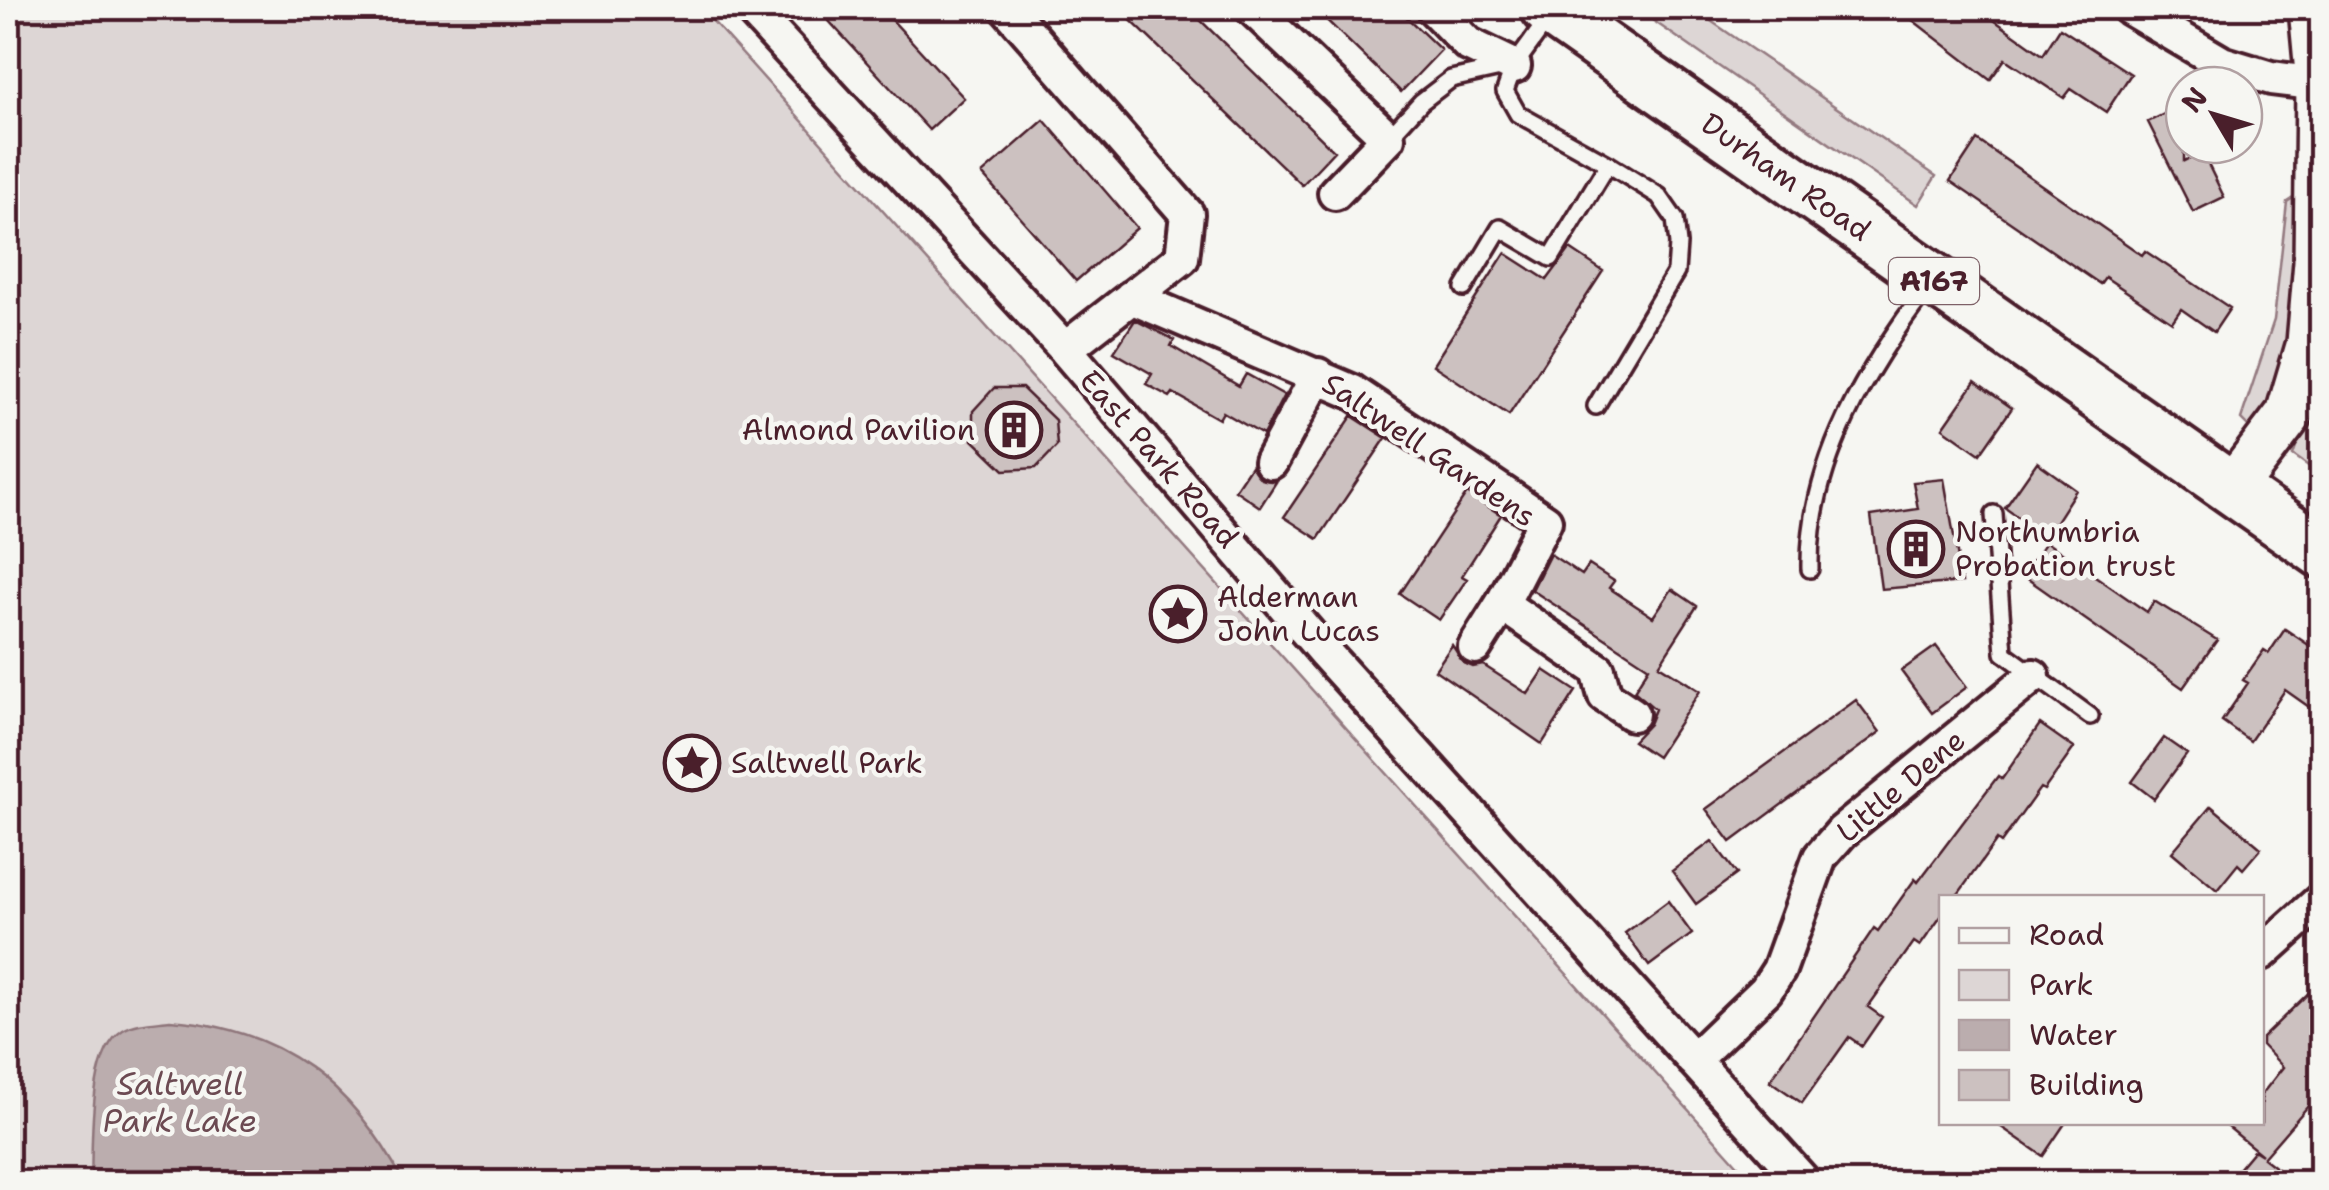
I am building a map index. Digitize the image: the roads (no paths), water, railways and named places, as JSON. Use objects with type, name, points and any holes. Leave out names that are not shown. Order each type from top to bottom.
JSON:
[{"type":"main road","name":"Durham Road","points":[[1550,10],[2322,552]]},
{"type":"street","name":"East Park Road","points":[[750,8],[1065,350],[1324,653],[1804,1182]]},
{"type":"street","points":[[1007,8],[1187,214],[1182,258],[1065,350]]},
{"type":"street","points":[[1252,8],[1388,138],[1334,193]]},
{"type":"street","points":[[1434,8],[1468,44],[1514,66]]},
{"type":"street","points":[[2129,8],[2222,63],[2271,78],[2320,86]]},
{"type":"street","points":[[2232,489],[2288,414],[2310,343],[2317,262],[2320,86],[2312,8]]},
{"type":"street","name":"Saltwell Gardens","points":[[1131,297],[1354,392],[1546,521],[1474,647]]},
{"type":"street","points":[[1271,462],[1318,376]]},
{"type":"street","points":[[1502,604],[1598,670],[1605,696],[1632,714]]},
{"type":"street","name":"Little Dene","points":[[1694,1060],[1766,990],[1779,970],[1820,857],[1842,832],[2033,676]]},
{"type":"street","points":[[2264,951],[2322,899]]},
{"type":"lane","points":[[1550,10],[1514,66],[1505,91],[1518,114],[1658,196],[1675,218],[1676,272],[1596,406]]},
{"type":"lane","points":[[1388,138],[1421,102],[1450,79],[1514,66]]},
{"type":"lane","points":[[1464,288],[1500,228],[1551,258],[1608,164]]},
{"type":"lane","points":[[1810,569],[1814,518],[1840,428],[1852,400],[1933,280]]},
{"type":"lane","points":[[1994,514],[2004,652],[2090,716]]},
{"type":"water","name":"Saltwell Park Lake","points":[[170,1020],[247,1035],[310,1068],[361,1117],[404,1182],[91,1182],[94,1100],[103,1058],[123,1030]]},
{"type":"place","name":"Almond Pavilion","points":[[1014,430]]},
{"type":"place","name":"Northumbria Probation trust","points":[[1916,549]]},
{"type":"place","name":"Alderman John Lucas","points":[[1178,614]]},
{"type":"place","name":"Saltwell Park","points":[[692,763]]}]
